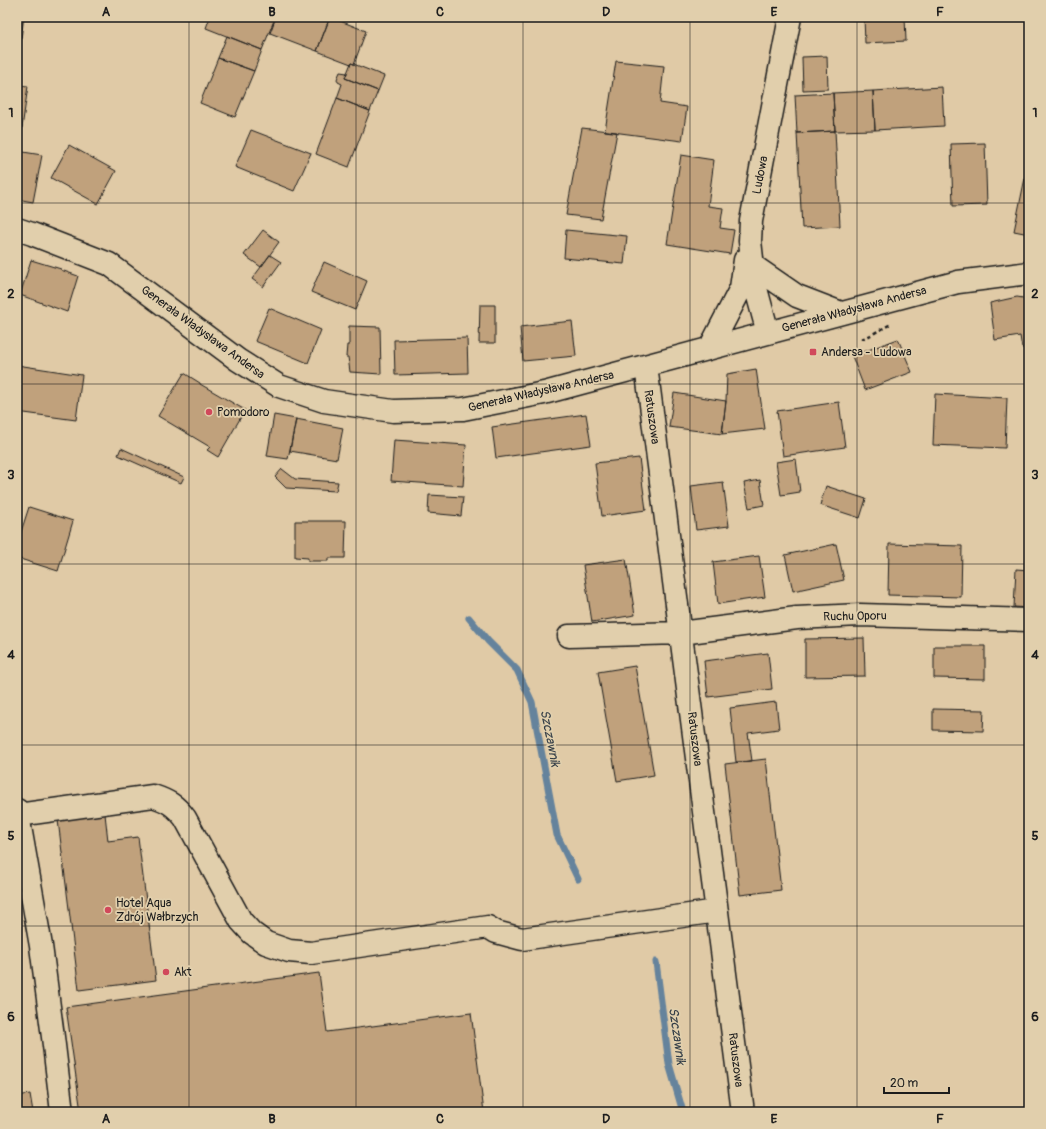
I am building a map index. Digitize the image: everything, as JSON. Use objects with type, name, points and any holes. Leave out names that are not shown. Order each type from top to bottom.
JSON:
[{"type":"street","name":"Ludowa","points":[[768,333],[755,285],[750,241],[751,221],[790,17]]},
{"type":"street","name":"Generała Władysława Andersa","points":[[17,229],[109,264],[238,360],[279,386],[324,401],[393,411],[463,409],[544,393],[958,282],[1029,273]]},
{"type":"street","points":[[710,348],[741,288],[743,265],[750,241]]},
{"type":"street","points":[[752,265],[797,296],[841,313]]},
{"type":"street","name":"Ratuszowa","points":[[646,366],[743,1112]]},
{"type":"street","name":"Ruchu Oporu","points":[[568,636],[681,633],[797,618],[860,615],[1029,620]]},
{"type":"street","points":[[62,1112],[41,946],[18,812],[153,796],[166,800],[176,807],[185,818],[242,921],[252,933],[262,940],[289,951],[311,953],[488,928],[496,932],[522,939],[717,911]]},
{"type":"path","points":[[861,339],[893,323]]},
{"type":"building","points":[[17,17],[24,17],[19,53],[17,53]]},
{"type":"building","points":[[210,17],[275,18],[262,50],[206,28]]},
{"type":"building","points":[[276,17],[330,17],[317,51],[270,33]]},
{"type":"building","points":[[330,17],[366,31],[354,64],[317,51]]},
{"type":"building","points":[[864,17],[905,17],[906,41],[865,43]]},
{"type":"building","points":[[227,36],[262,50],[254,71],[218,58]]},
{"type":"building","points":[[827,56],[828,89],[803,90],[802,57]]},
{"type":"building","points":[[218,58],[254,71],[235,117],[200,103]]},
{"type":"building","points":[[616,61],[664,66],[660,103],[687,107],[682,141],[605,131]]},
{"type":"building","points":[[351,63],[384,76],[378,91],[345,78]]},
{"type":"building","points":[[340,72],[347,73],[345,78],[378,91],[370,111],[337,98],[342,84],[338,82],[337,79]]},
{"type":"building","points":[[17,85],[28,86],[21,135],[17,134]]},
{"type":"building","points":[[942,87],[944,126],[875,130],[873,91]]},
{"type":"building","points":[[873,91],[875,130],[835,131],[833,93]]},
{"type":"building","points":[[833,93],[835,131],[797,133],[795,95]]},
{"type":"building","points":[[337,98],[370,111],[349,167],[316,154]]},
{"type":"building","points":[[582,128],[617,132],[601,219],[566,215]]},
{"type":"building","points":[[251,130],[311,153],[294,191],[235,167]]},
{"type":"building","points":[[835,131],[840,226],[802,228],[797,133]]},
{"type":"building","points":[[985,143],[987,205],[953,206],[951,144]]},
{"type":"building","points":[[69,145],[116,171],[98,204],[51,178]]},
{"type":"building","points":[[17,151],[42,155],[33,202],[17,199]]},
{"type":"building","points":[[681,155],[714,160],[708,206],[723,208],[720,228],[734,230],[730,254],[667,244]]},
{"type":"building","points":[[1026,173],[1029,174],[1029,234],[1014,231]]},
{"type":"building","points":[[263,230],[279,242],[261,267],[244,255]]},
{"type":"building","points":[[566,230],[627,236],[624,264],[564,258]]},
{"type":"building","points":[[270,255],[281,262],[263,287],[252,279]]},
{"type":"building","points":[[31,260],[78,276],[67,312],[20,295]]},
{"type":"building","points":[[324,262],[367,281],[355,310],[311,292]]},
{"type":"building","points":[[1017,297],[1029,299],[1029,348],[1022,348],[1020,336],[995,340],[990,303]]},
{"type":"building","points":[[480,305],[495,305],[495,343],[479,343]]},
{"type":"building","points":[[269,308],[321,330],[308,363],[255,341]]},
{"type":"building","points":[[572,321],[576,356],[523,361],[520,327]]},
{"type":"building","points":[[349,326],[380,327],[381,374],[350,372],[348,357],[346,357],[347,345],[349,345]]},
{"type":"building","points":[[467,338],[468,373],[395,375],[394,340]]},
{"type":"building","points":[[898,339],[912,372],[865,390],[852,356]]},
{"type":"building","points":[[17,365],[82,375],[76,420],[17,412]]},
{"type":"building","points":[[756,369],[765,429],[722,434],[726,401],[727,374]]},
{"type":"building","points":[[184,373],[245,410],[218,457],[207,450],[210,447],[158,416]]},
{"type":"building","points":[[674,393],[726,401],[722,434],[669,427]]},
{"type":"building","points":[[935,394],[1007,398],[1005,448],[933,445]]},
{"type":"building","points":[[839,402],[845,447],[783,456],[777,411]]},
{"type":"building","points":[[586,414],[591,445],[496,458],[492,427]]},
{"type":"building","points":[[274,415],[296,419],[288,459],[267,456]]},
{"type":"building","points":[[296,419],[343,428],[337,459],[290,451]]},
{"type":"building","points":[[394,440],[466,445],[463,486],[391,481]]},
{"type":"building","points":[[121,448],[184,477],[181,483],[118,455]]},
{"type":"building","points":[[639,458],[646,510],[602,516],[595,463]]},
{"type":"building","points":[[796,459],[800,492],[781,495],[776,462]]},
{"type":"building","points":[[282,469],[295,479],[338,482],[336,491],[286,488],[275,477]]},
{"type":"building","points":[[760,480],[764,505],[749,508],[744,483]]},
{"type":"building","points":[[723,482],[729,526],[696,530],[691,486]]},
{"type":"building","points":[[826,486],[866,499],[860,518],[820,505]]},
{"type":"building","points":[[429,495],[463,497],[461,516],[428,513]]},
{"type":"building","points":[[29,507],[73,521],[58,571],[17,558],[17,544]]},
{"type":"building","points":[[295,521],[346,521],[345,558],[328,558],[328,561],[308,561],[308,558],[295,557]]},
{"type":"building","points":[[836,544],[844,580],[793,591],[785,555]]},
{"type":"building","points":[[889,544],[962,546],[961,597],[888,595]]},
{"type":"building","points":[[759,556],[765,597],[718,604],[713,562]]},
{"type":"building","points":[[626,559],[635,615],[592,622],[583,565]]},
{"type":"building","points":[[1016,569],[1029,570],[1029,608],[1014,607]]},
{"type":"building","points":[[864,638],[865,676],[805,677],[805,639]]},
{"type":"building","points":[[934,646],[985,646],[985,679],[934,678]]},
{"type":"building","points":[[768,653],[772,689],[708,697],[704,661]]},
{"type":"building","points":[[635,666],[654,775],[617,781],[598,672]]},
{"type":"building","points":[[776,702],[779,729],[748,733],[752,761],[736,762],[730,708]]},
{"type":"building","points":[[933,709],[984,710],[983,731],[933,730]]},
{"type":"building","points":[[766,759],[781,890],[740,895],[725,764]]},
{"type":"building","name":"Hotel Aqua Zdrój Wałbrzych","points":[[105,814],[108,841],[138,837],[156,980],[79,990],[58,820]]},
{"type":"building","points":[[319,973],[327,1032],[471,1013],[484,1112],[81,1112],[66,1007]]},
{"type":"building","points":[[30,1094],[33,1112],[17,1112],[17,1096]]},
{"type":"waterway","name":"Szczawnik","points":[[469,618],[488,641],[517,670],[532,702],[557,835],[578,879]]},
{"type":"waterway","name":"Szczawnik","points":[[656,962],[669,1064],[683,1112]]},
{"type":"place","name":"Andersa - Ludowa","points":[[813,352]]},
{"type":"place","name":"Pomodoro","points":[[209,412]]},
{"type":"place","name":"Hotel Aqua Zdrój Wałbrzych","points":[[108,910]]},
{"type":"place","name":"Akt","points":[[166,972]]}]
